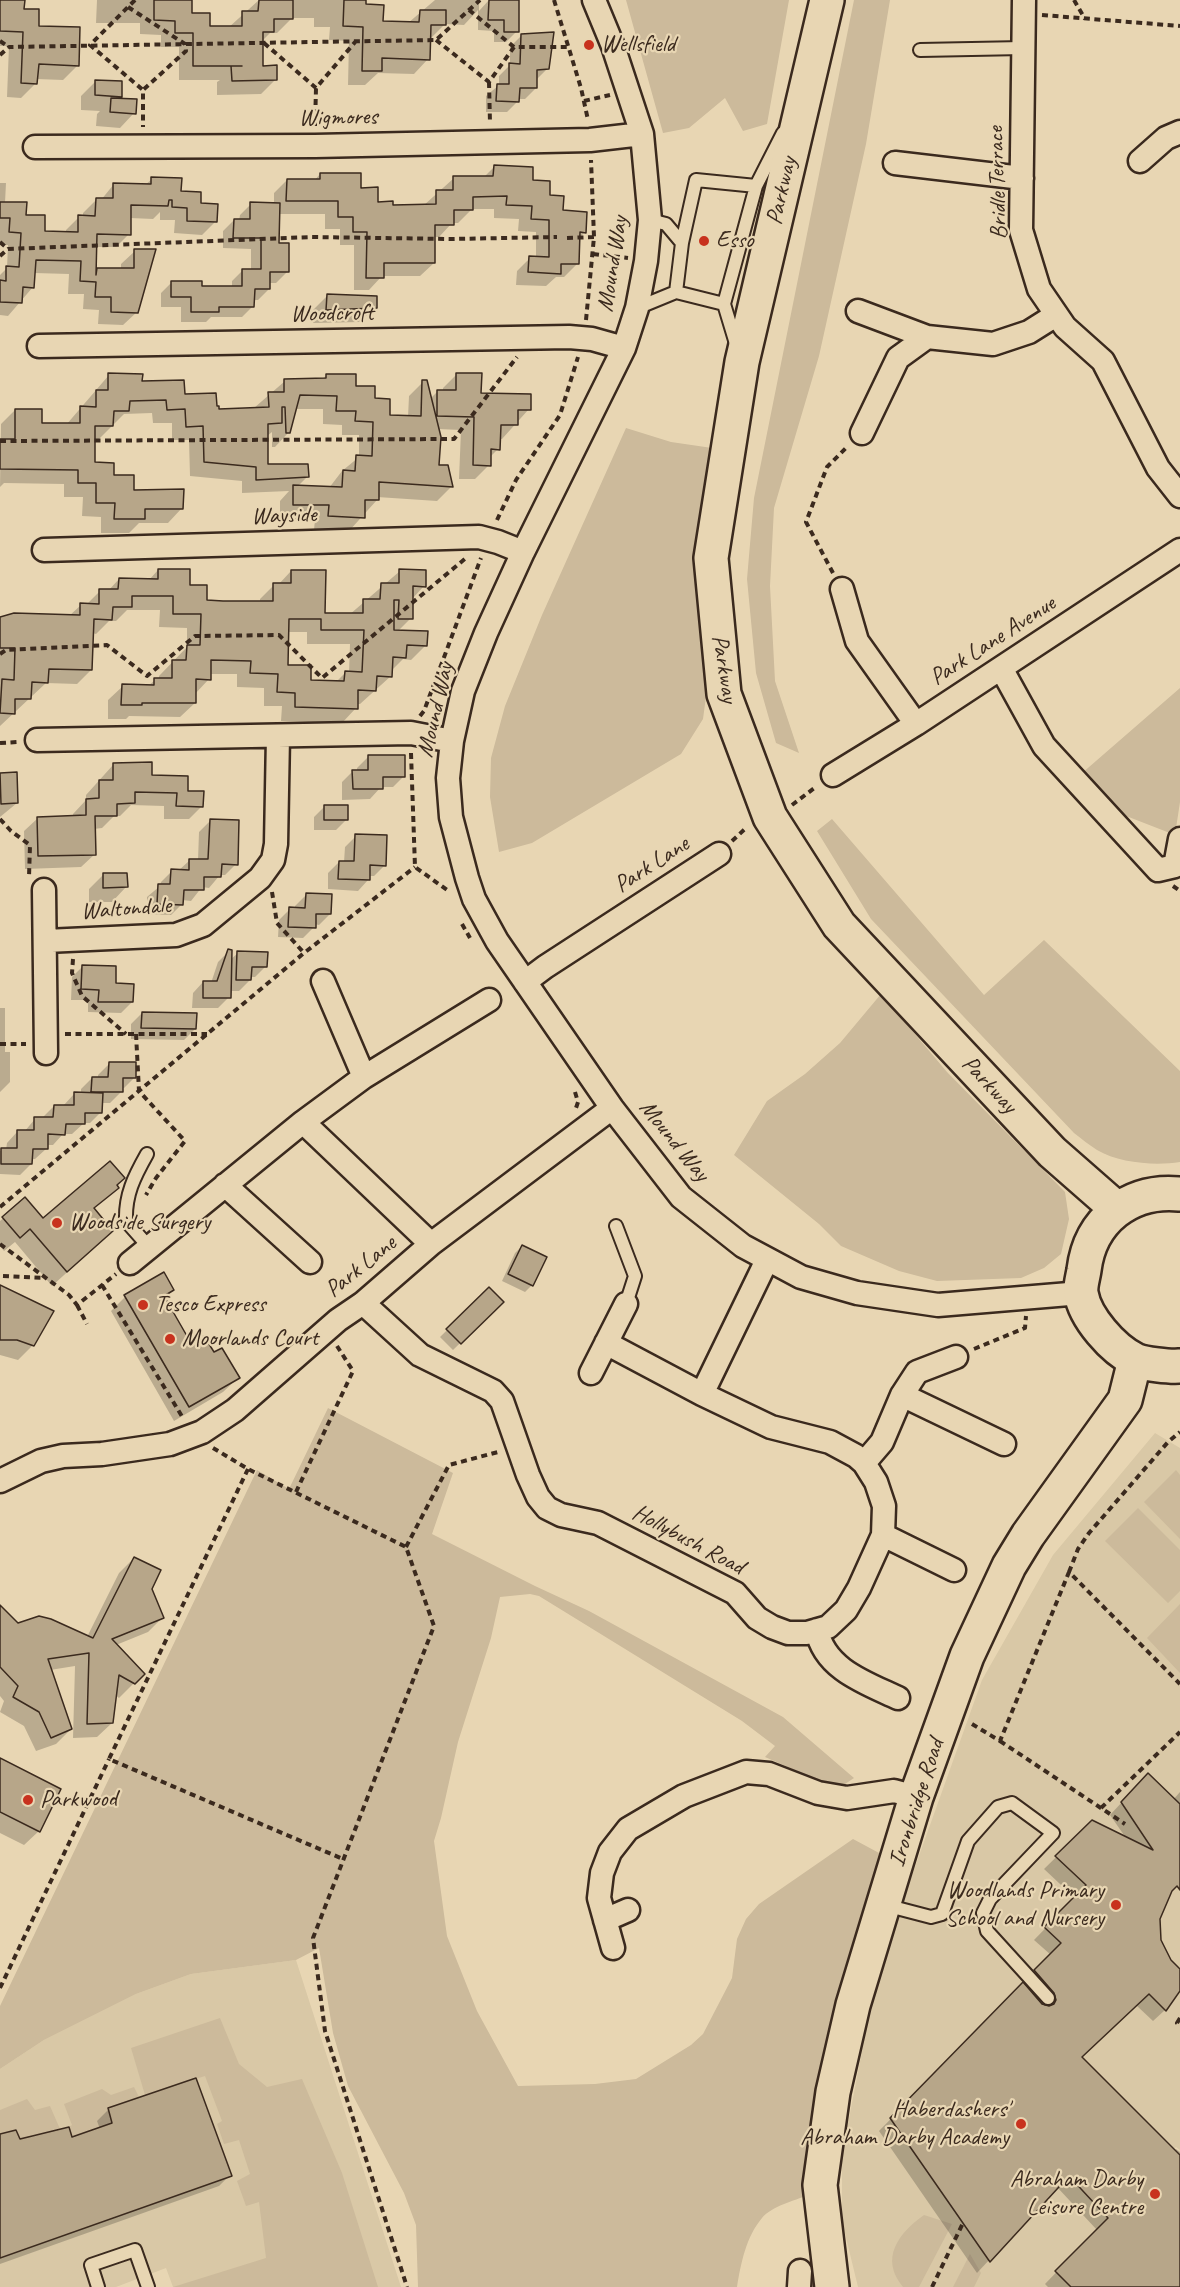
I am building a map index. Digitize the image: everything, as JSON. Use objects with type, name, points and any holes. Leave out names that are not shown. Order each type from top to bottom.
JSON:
[{"type":"main road","name":"Parkway","points":[[827,0],[742,362],[711,558],[724,694],[770,817],[839,925],[1052,1152],[1117,1209]]},
{"type":"main road","points":[[1180,1194],[1159,1192],[1117,1209],[1101,1225],[1086,1252],[1081,1293],[1088,1311],[1106,1339],[1136,1360],[1180,1366]]},
{"type":"main road","name":"Ironbridge Road","points":[[832,2287],[820,2186],[833,2092],[853,2005],[916,1797],[967,1656],[1010,1566],[1028,1535],[1125,1400],[1136,1360]]},
{"type":"street","name":"Mound Way","points":[[594,0],[613,46],[642,134],[650,220],[646,261],[637,308],[624,348],[523,552],[472,665],[463,691],[449,760],[450,802],[461,860],[474,898],[497,941],[612,1108],[681,1197],[743,1246],[801,1277],[857,1293],[938,1305],[1081,1293]]},
{"type":"street","name":"Bridle Terrace","points":[[1024,7],[1021,230],[1039,290],[1065,327],[1103,361],[1158,468],[1180,496]]},
{"type":"street","points":[[1140,162],[1166,138],[1180,132]]},
{"type":"street","name":"Wigmores","points":[[35,147],[315,146],[600,140],[642,134]]},
{"type":"street","points":[[895,163],[1022,178]]},
{"type":"street","points":[[858,312],[927,337],[993,344],[1029,332],[1056,315]]},
{"type":"street","points":[[862,432],[898,358],[927,337]]},
{"type":"street","name":"Woodcroft","points":[[39,346],[584,338],[624,348]]},
{"type":"street","name":"Wayside","points":[[44,550],[479,537],[523,552]]},
{"type":"street","name":"Park Lane Avenue","points":[[833,775],[916,724],[1180,550]]},
{"type":"street","points":[[842,589],[856,641],[916,724]]},
{"type":"street","points":[[1001,668],[1044,746],[1158,870],[1175,866],[1180,839]]},
{"type":"street","points":[[37,740],[411,733],[452,741]]},
{"type":"street","name":"Waltondale","points":[[46,941],[176,935],[203,925],[260,878],[273,860],[276,844],[278,736]]},
{"type":"street","name":"Park Lane","points":[[525,982],[544,967],[719,854]]},
{"type":"street","name":"Waltondale","points":[[44,890],[46,1043]]},
{"type":"street","points":[[323,981],[364,1077]]},
{"type":"street","points":[[130,1263],[303,1122],[364,1077],[489,1000]]},
{"type":"street","name":"Park Lane","points":[[0,1481],[41,1461],[87,1448],[102,1454],[170,1444],[194,1435],[235,1410],[431,1244],[612,1108]]},
{"type":"street","points":[[303,1122],[431,1244]]},
{"type":"street","points":[[225,1185],[310,1262]]},
{"type":"street","points":[[702,1394],[767,1260]]},
{"type":"street","name":"Hollybush Road","points":[[363,1303],[420,1355],[494,1391],[502,1401],[538,1497],[547,1508],[561,1515],[598,1523],[696,1572],[735,1593],[757,1618],[772,1627],[788,1633],[807,1633],[828,1627],[846,1610],[872,1563],[883,1535],[884,1506],[876,1482],[864,1463],[830,1442],[771,1427],[702,1394],[606,1343]]},
{"type":"street","points":[[591,1373],[626,1304]]},
{"type":"street","points":[[864,1463],[882,1442],[902,1395],[917,1372],[957,1357]]},
{"type":"street","points":[[902,1395],[1004,1444]]},
{"type":"street","points":[[883,1535],[954,1570]]},
{"type":"street","points":[[817,1630],[819,1642],[844,1672],[898,1698]]},
{"type":"street","points":[[613,1948],[599,1898],[602,1873],[610,1852],[628,1829],[684,1796],[746,1772],[769,1773],[818,1793],[847,1798],[894,1791],[916,1797]]},
{"type":"street","points":[[605,1920],[628,1910]]},
{"type":"lane","points":[[920,50],[1023,48]]},
{"type":"lane","points":[[742,362],[724,304],[756,186],[807,87]]},
{"type":"lane","points":[[676,292],[682,243],[696,180],[756,186]]},
{"type":"lane","points":[[650,220],[666,224],[682,243]]},
{"type":"lane","points":[[637,308],[676,292],[724,304]]},
{"type":"lane","points":[[147,1154],[133,1179],[126,1203],[126,1221],[149,1247]]},
{"type":"lane","points":[[616,1226],[635,1276],[626,1304]]},
{"type":"lane","points":[[884,1905],[931,1917],[942,1914],[968,1841],[998,1807],[1012,1803],[1053,1833],[990,1899],[983,1913],[987,1931],[1048,1998]]},
{"type":"lane","points":[[98,2287],[91,2265],[135,2250],[148,2287]]},
{"type":"path","points":[[90,45],[135,0]]},
{"type":"path","points":[[436,40],[480,0]]},
{"type":"path","points":[[554,0],[584,101],[590,130]]},
{"type":"path","points":[[1074,0],[1085,19]]},
{"type":"path","points":[[128,7],[185,44],[186,51],[143,90],[143,146]]},
{"type":"path","points":[[1024,7],[1085,19],[1180,26]]},
{"type":"path","points":[[469,10],[514,47],[568,47]]},
{"type":"path","points":[[0,41],[9,47],[436,40],[489,82]]},
{"type":"path","points":[[315,146],[316,88],[356,41]]},
{"type":"path","points":[[263,43],[316,88]]},
{"type":"path","points":[[90,45],[143,90]]},
{"type":"path","points":[[0,54],[9,47]]},
{"type":"path","points":[[490,142],[489,82],[514,47]]},
{"type":"path","points":[[584,101],[611,95]]},
{"type":"path","points":[[585,328],[594,237],[591,158]]},
{"type":"path","points":[[0,256],[8,249],[312,237],[452,239],[557,237]]},
{"type":"path","points":[[567,238],[594,237]]},
{"type":"path","points":[[0,242],[8,249]]},
{"type":"path","points":[[593,254],[646,261]]},
{"type":"path","points":[[0,441],[454,439],[532,338]]},
{"type":"path","points":[[494,527],[516,480],[560,415],[581,348]]},
{"type":"path","points":[[842,589],[806,522],[827,467],[862,432]]},
{"type":"path","points":[[0,654],[6,650],[107,645],[147,676],[195,636],[279,635],[322,678],[474,552]]},
{"type":"path","points":[[418,718],[424,711],[483,552]]},
{"type":"path","points":[[793,812],[792,805],[833,775]]},
{"type":"path","points":[[0,819],[11,831],[30,845],[29,882],[44,890]]},
{"type":"path","points":[[719,854],[749,825]]},
{"type":"path","points":[[0,1207],[304,953],[415,867]]},
{"type":"path","points":[[260,878],[274,894],[277,923],[304,953]]},
{"type":"path","points":[[74,939],[72,973],[82,996],[127,1034]]},
{"type":"path","points":[[46,1043],[127,1034],[207,1034]]},
{"type":"path","points":[[0,1244],[69,1295],[87,1324]]},
{"type":"path","points":[[77,1305],[130,1263]]},
{"type":"path","points":[[3,1276],[46,1278]]},
{"type":"path","points":[[102,1285],[194,1435],[248,1469],[406,1547],[434,1626],[313,1938],[325,2031],[407,2287]]},
{"type":"path","points":[[957,1357],[1025,1328],[1029,1296]]},
{"type":"path","points":[[296,1492],[353,1371],[327,1330]]},
{"type":"path","points":[[1000,1741],[1078,1549],[1089,1533],[1168,1442],[1180,1432]]},
{"type":"path","points":[[406,1547],[449,1466],[519,1446]]},
{"type":"path","points":[[0,1988],[248,1469]]},
{"type":"path","points":[[1068,1572],[1180,1684]]},
{"type":"path","points":[[972,1724],[1125,1824]]},
{"type":"path","points":[[1101,1808],[1180,1732]]},
{"type":"path","points":[[109,1759],[342,1860]]},
{"type":"path","points":[[1180,2018],[1177,2023],[1180,2025]]},
{"type":"path","points":[[932,2287],[963,2223]]},
{"type":"shaded area","points":[[626,0],[789,0],[767,124],[743,131],[725,98],[689,128],[663,133]]},
{"type":"shaded area","points":[[854,0],[890,0],[866,144],[819,356],[774,508],[770,586],[775,681],[799,753],[776,743],[756,673],[747,579],[754,498]]},
{"type":"shaded area","points":[[626,428],[671,442],[719,449],[699,548],[697,597],[708,682],[703,719],[681,754],[532,843],[499,852],[490,797],[491,758],[505,706],[542,615]]},
{"type":"shaded area","points":[[1180,688],[1180,802],[1175,835],[1121,814],[1081,774]]},
{"type":"shaded area","points":[[832,819],[984,995],[1044,940],[1180,1071],[1180,1162],[1160,1164],[1126,1161],[1097,1150],[1074,1133],[871,919],[817,831]]},
{"type":"shaded area","points":[[881,994],[947,1072],[1065,1192],[1069,1219],[1061,1254],[1044,1268],[1021,1278],[937,1281],[899,1271],[841,1246],[819,1224],[734,1155],[767,1101],[805,1074],[840,1043]]},
{"type":"shaded area","points":[[328,1408],[453,1473],[432,1534],[589,1611],[783,1717],[854,1778],[842,1786],[820,1781],[765,1757],[775,1746],[742,1721],[539,1596],[530,1594],[500,1597],[491,1638],[458,1742],[434,1841],[447,1936],[477,2011],[518,2086],[595,2084],[636,2079],[691,2045],[703,2034],[732,1978],[737,1939],[746,1919],[759,1904],[853,1839],[881,1854],[840,1991],[811,2113],[808,2195],[777,2207],[766,2214],[756,2225],[742,2260],[737,2287],[418,2287],[416,2225],[404,2193],[348,2086],[333,2033],[319,1948],[296,1960],[191,1974],[136,1994],[44,2040],[0,2069],[0,2006],[257,1470],[289,1489]]},
{"type":"shaded area","points":[[1155,1433],[1180,1448],[1180,2150],[1176,2147],[1056,2271],[1071,2287],[858,2287],[842,2221],[842,2155],[877,1973],[982,1680],[1053,1555]]},
{"type":"shaded area","points":[[1176,1470],[1180,1475],[1180,1539],[1144,1502]]},
{"type":"shaded area","points":[[1138,1508],[1180,1550],[1180,1591],[1168,1603],[1105,1541]]},
{"type":"shaded area","points":[[1180,1604],[1180,1673],[1147,1638]]},
{"type":"shaded area","points":[[296,1960],[401,2287],[173,2287],[166,2268],[116,2287],[0,2287],[0,2069],[44,2040],[136,1994],[191,1974]]},
{"type":"shaded area","points":[[220,2018],[239,2064],[267,2087],[302,2079],[342,2173],[378,2287],[173,2287],[266,2258],[259,2202],[246,2206],[237,2181],[250,2174],[239,2140],[224,2144],[217,2124],[222,2121],[205,2076],[145,2095],[131,2048]]},
{"type":"shaded area","points":[[134,2087],[139,2097],[108,2108],[112,2123],[72,2137],[69,2127],[72,2125],[64,2104],[102,2089],[111,2095]]},
{"type":"shaded area","points":[[27,2099],[35,2110],[50,2106],[60,2129],[20,2139],[16,2130],[0,2134],[0,2110]]},
{"type":"shaded area","points":[[924,2215],[952,2224],[919,2287],[903,2287],[893,2266],[895,2247],[907,2230]]},
{"type":"shaded area","points":[[970,2254],[981,2273],[974,2287],[953,2287]]},
{"type":"building","points":[[0,0],[25,0],[24,9],[39,9],[39,26],[80,27],[79,66],[39,64],[37,84],[21,83],[23,32],[0,31]]},
{"type":"building","points":[[154,0],[192,0],[192,13],[210,13],[210,26],[242,26],[242,11],[258,11],[259,0],[293,0],[293,19],[274,19],[274,32],[263,32],[263,66],[277,65],[277,80],[232,81],[231,66],[193,66],[193,33],[175,33],[175,21],[154,20]]},
{"type":"building","points":[[344,0],[366,0],[366,4],[384,5],[383,21],[419,22],[420,10],[446,10],[446,25],[431,25],[430,60],[382,58],[382,71],[362,71],[363,27],[343,26]]},
{"type":"building","points":[[489,0],[519,0],[519,32],[504,32],[504,20],[488,20]]},
{"type":"building","points":[[554,32],[549,69],[537,70],[537,88],[520,88],[519,102],[496,101],[497,84],[509,84],[509,63],[520,64],[521,34]]},
{"type":"building","points":[[95,80],[122,81],[122,97],[95,95]]},
{"type":"building","points":[[111,98],[137,99],[136,114],[110,112]]},
{"type":"building","points":[[494,165],[533,167],[533,180],[550,181],[550,195],[564,196],[563,210],[587,212],[586,233],[580,232],[579,264],[561,264],[561,274],[528,272],[529,256],[549,257],[549,220],[531,219],[532,206],[506,205],[507,196],[473,197],[473,210],[454,210],[454,225],[435,225],[435,263],[384,263],[384,278],[366,278],[367,232],[353,232],[353,217],[338,217],[338,201],[286,201],[287,179],[320,179],[320,173],[361,173],[361,188],[378,187],[378,202],[393,201],[393,205],[436,204],[436,190],[453,190],[453,176],[493,176]]},
{"type":"building","points":[[151,177],[182,178],[181,191],[201,192],[201,203],[218,204],[217,222],[187,221],[187,208],[172,207],[172,200],[169,200],[168,206],[131,205],[131,235],[97,234],[96,275],[97,268],[134,268],[134,249],[156,249],[138,313],[111,312],[111,297],[95,297],[96,282],[80,281],[81,261],[36,260],[34,288],[23,287],[22,303],[0,302],[0,280],[6,281],[6,266],[19,267],[21,233],[9,232],[10,218],[0,218],[0,202],[27,202],[26,215],[45,215],[45,231],[78,232],[78,215],[95,216],[96,198],[113,198],[113,183],[151,184]]},
{"type":"building","points":[[250,202],[280,203],[279,243],[289,243],[289,272],[270,272],[270,289],[255,289],[254,307],[219,307],[219,312],[191,312],[191,297],[171,297],[171,281],[202,281],[202,286],[242,286],[242,269],[261,269],[261,238],[233,238],[234,219],[250,219]]},
{"type":"building","points":[[327,294],[377,296],[377,308],[326,310]]},
{"type":"building","points":[[108,373],[143,374],[142,381],[184,380],[185,394],[216,393],[219,409],[269,407],[268,392],[284,392],[284,379],[326,378],[326,374],[356,374],[356,386],[375,386],[375,398],[390,399],[390,415],[421,416],[422,380],[427,380],[441,437],[439,465],[448,465],[453,487],[379,482],[379,500],[365,500],[365,518],[328,516],[329,505],[293,505],[293,485],[342,487],[343,470],[355,471],[356,455],[372,456],[373,422],[355,421],[356,411],[336,411],[337,396],[300,395],[290,433],[286,433],[285,407],[282,407],[282,423],[268,424],[268,464],[308,464],[309,477],[256,480],[256,467],[204,462],[203,426],[186,427],[185,409],[167,410],[166,400],[130,401],[129,411],[114,411],[113,426],[95,426],[95,462],[114,463],[114,475],[134,475],[134,490],[184,489],[183,509],[145,509],[145,519],[114,519],[115,503],[96,503],[96,483],[78,483],[78,470],[0,469],[0,439],[15,439],[15,409],[42,409],[42,423],[80,423],[80,406],[96,407],[96,390],[108,390]]},
{"type":"building","points":[[456,373],[482,373],[481,393],[531,394],[531,410],[518,410],[518,425],[501,425],[500,450],[491,449],[491,466],[473,465],[474,417],[437,416],[437,390],[456,390]]},
{"type":"building","points":[[158,569],[190,569],[190,585],[207,585],[207,600],[273,601],[273,583],[291,583],[291,570],[326,570],[325,613],[363,613],[363,599],[380,599],[381,583],[399,583],[399,569],[426,570],[426,587],[413,586],[413,619],[398,619],[399,600],[394,600],[394,630],[428,631],[427,646],[407,645],[406,658],[393,657],[392,677],[377,676],[376,691],[358,690],[358,709],[295,707],[295,693],[277,692],[278,674],[250,673],[251,661],[211,660],[211,680],[196,679],[196,703],[121,705],[122,684],[154,685],[154,678],[172,678],[172,660],[186,660],[187,645],[200,645],[201,614],[173,614],[173,596],[132,596],[132,607],[113,607],[112,620],[94,619],[92,670],[49,669],[48,683],[32,682],[31,699],[15,699],[15,714],[0,713],[2,679],[14,680],[15,648],[0,648],[0,617],[14,613],[80,615],[80,603],[99,604],[99,589],[118,589],[119,578],[158,579]],"holes":[[[289,619],[321,619],[321,630],[364,630],[362,672],[345,671],[344,681],[311,680],[311,665],[288,665]]]},
{"type":"building","points":[[368,755],[405,755],[405,777],[383,777],[383,789],[353,789],[352,770],[368,770]]},
{"type":"building","points":[[152,762],[152,775],[188,776],[188,791],[204,791],[203,807],[176,806],[177,793],[135,792],[135,803],[117,804],[117,816],[95,816],[96,855],[38,856],[37,817],[86,815],[86,799],[99,798],[99,780],[113,780],[113,763]]},
{"type":"building","points":[[17,772],[18,803],[1,804],[0,773]]},
{"type":"building","points":[[324,805],[348,805],[348,820],[324,820]]},
{"type":"building","points":[[210,819],[239,820],[238,865],[222,864],[221,877],[204,877],[204,890],[184,890],[183,905],[157,904],[158,884],[170,884],[171,869],[189,870],[189,859],[208,859]]},
{"type":"building","points":[[355,834],[387,835],[386,866],[370,865],[370,880],[338,879],[339,861],[354,861]]},
{"type":"building","points":[[103,873],[127,873],[128,887],[103,888]]},
{"type":"building","points":[[306,893],[332,894],[331,914],[316,914],[316,928],[288,927],[289,907],[305,908]]},
{"type":"building","points":[[228,949],[232,950],[231,998],[203,998],[203,981],[217,981]]},
{"type":"building","points":[[237,951],[268,952],[267,967],[252,967],[251,980],[236,980]]},
{"type":"building","points":[[82,965],[116,966],[116,983],[134,984],[133,1002],[98,1002],[99,990],[81,989]]},
{"type":"building","points":[[142,1012],[197,1013],[196,1029],[141,1028]]},
{"type":"building","points":[[109,1062],[136,1062],[136,1078],[123,1078],[123,1092],[91,1092],[92,1077],[108,1077]]},
{"type":"building","points":[[74,1092],[103,1093],[102,1113],[85,1113],[85,1124],[66,1124],[65,1135],[48,1134],[48,1149],[33,1149],[32,1164],[1,1164],[1,1148],[17,1148],[17,1130],[34,1130],[34,1117],[53,1117],[54,1105],[74,1105]]},
{"type":"building","name":"Woodside Surgery","points":[[110,1161],[125,1178],[117,1185],[119,1188],[94,1208],[113,1231],[67,1272],[30,1229],[20,1238],[2,1217],[25,1197],[43,1218]]},
{"type":"building","points":[[522,1245],[547,1257],[533,1286],[508,1274]]},
{"type":"building","name":"Moorlands Court","points":[[164,1272],[174,1290],[164,1296],[191,1343],[204,1336],[214,1352],[222,1348],[240,1378],[189,1407],[124,1295]]},
{"type":"building","points":[[0,1285],[54,1311],[34,1346],[17,1340],[0,1340]]},
{"type":"building","points":[[489,1287],[504,1302],[461,1344],[446,1329]]},
{"type":"building","points":[[134,1557],[161,1570],[152,1589],[164,1618],[112,1639],[145,1674],[135,1684],[119,1675],[113,1723],[87,1724],[89,1653],[48,1659],[72,1729],[51,1738],[39,1712],[13,1697],[18,1686],[0,1667],[0,1605],[18,1623],[39,1616],[93,1638]]},
{"type":"building","name":"Parkwood","points":[[0,1758],[61,1789],[40,1832],[0,1812]]},
{"type":"building","points":[[1148,1773],[1180,1804],[1180,1890],[1177,1886],[1172,1891],[1160,1919],[1161,1940],[1171,1960],[1180,1969],[1180,1991],[1166,2011],[1149,1994],[1082,2057],[1180,2155],[1180,2287],[1071,2287],[1055,2271],[1108,2218],[1069,2176],[990,2262],[890,2118],[1023,1982],[1042,2004],[1049,2006],[1054,2004],[1056,2000],[1054,1993],[1034,1970],[1061,1943],[1044,1927],[1086,1885],[1055,1856],[1092,1820],[1153,1850],[1121,1802]]},
{"type":"building","points":[[196,2078],[232,2176],[0,2258],[0,2134],[16,2130],[20,2139],[69,2127],[72,2137],[112,2123],[108,2108]]},
{"type":"place","name":"Wellsfield","points":[[589,45]]},
{"type":"place","name":"Esso","points":[[704,241]]},
{"type":"place","name":"Woodside Surgery","points":[[57,1223]]},
{"type":"place","name":"Tesco Express","points":[[143,1305]]},
{"type":"place","name":"Moorlands Court","points":[[170,1339]]},
{"type":"place","name":"Parkwood","points":[[28,1800]]},
{"type":"place","name":"Woodlands Primary School and Nursery","points":[[1116,1905]]},
{"type":"place","name":"Haberdashers' Abraham Darby Academy","points":[[1021,2124]]},
{"type":"place","name":"Abraham Darby Leisure Centre","points":[[1155,2194]]}]
